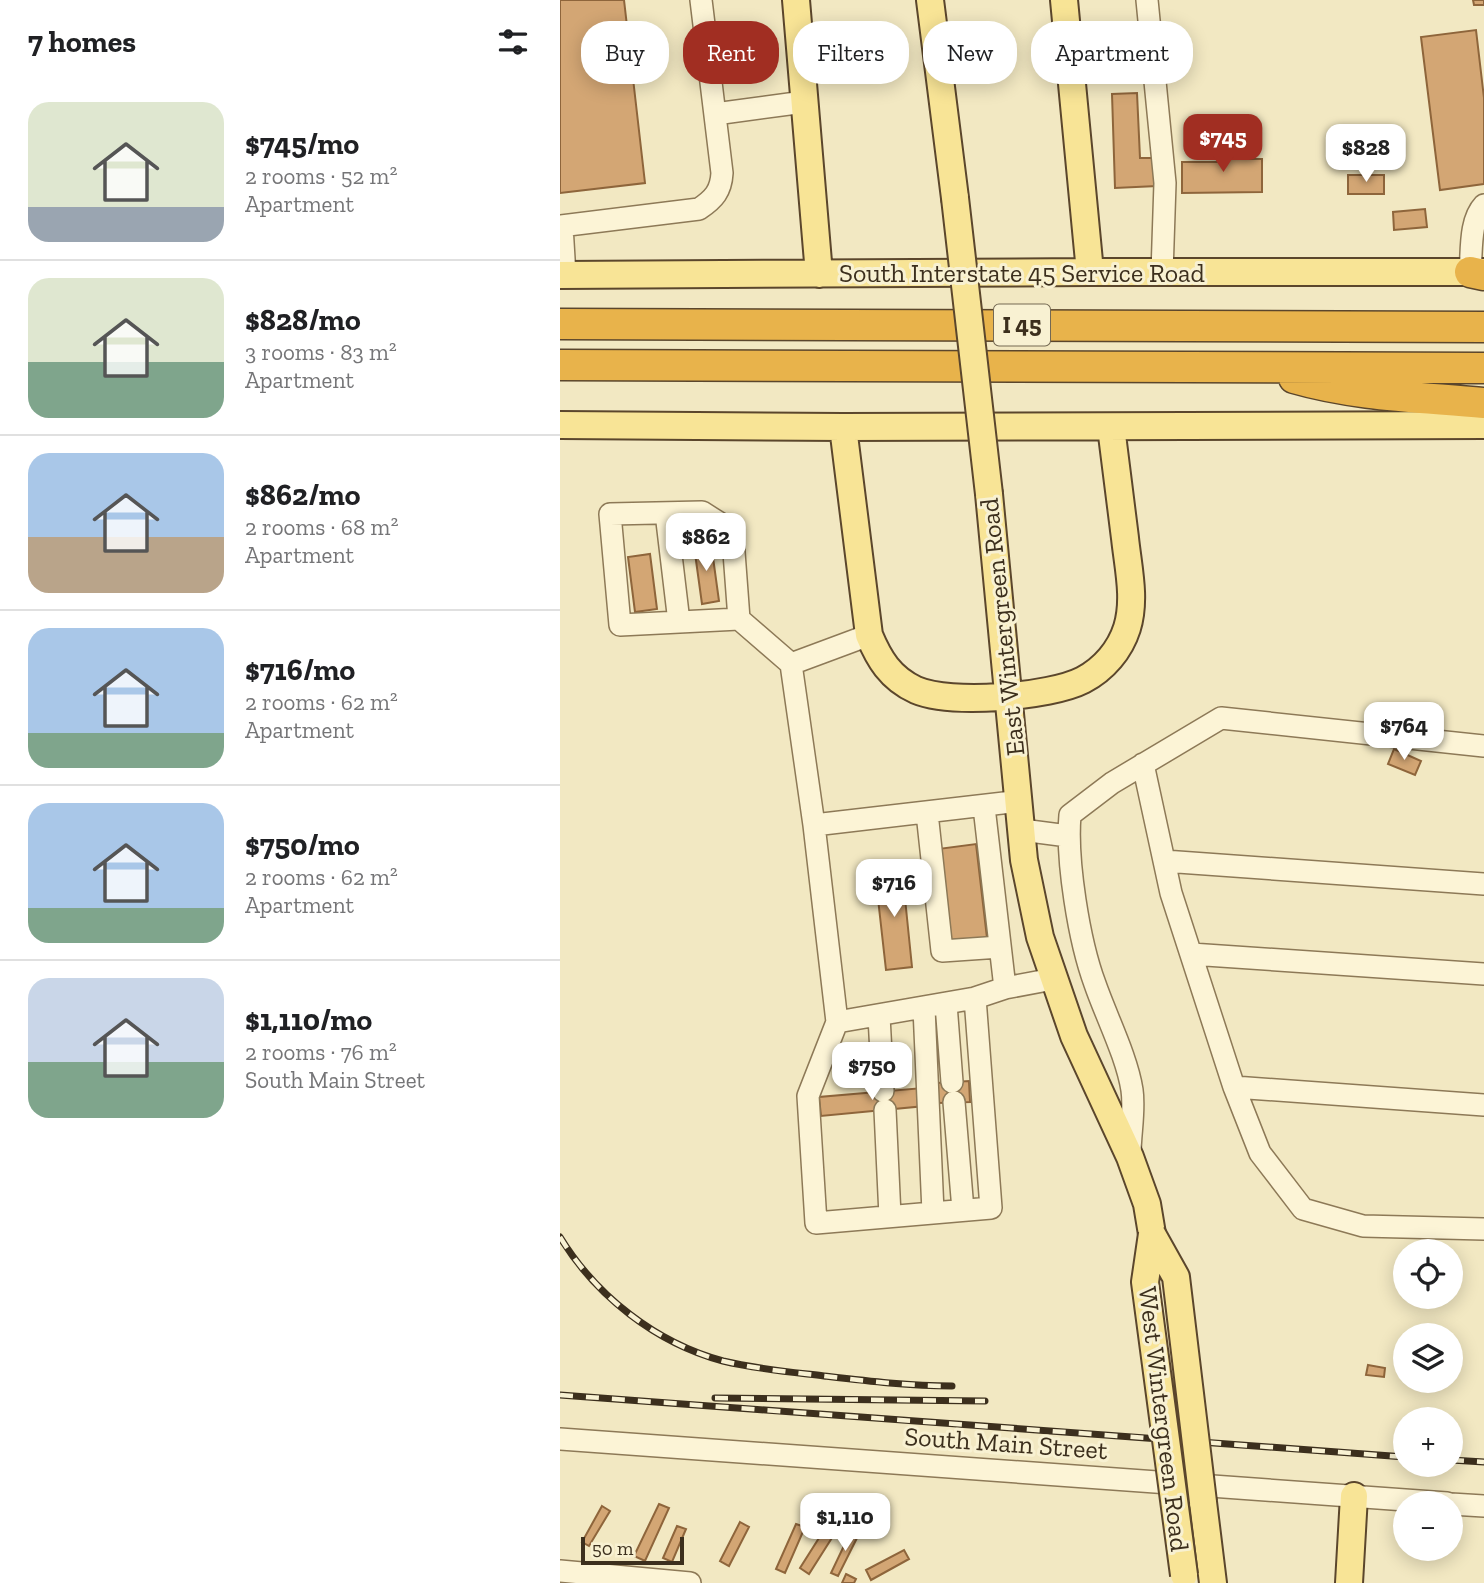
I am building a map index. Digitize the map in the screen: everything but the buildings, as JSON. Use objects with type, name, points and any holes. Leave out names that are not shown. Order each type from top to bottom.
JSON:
[{"type":"highway","name":"I 45","points":[[560,324],[1484,327]]},
{"type":"highway","name":"I 45","points":[[560,365],[1484,368]]},
{"type":"highway","points":[[1257,367],[1328,388],[1484,403]]},
{"type":"main road","points":[[796,0],[819,274]]},
{"type":"main road","name":"East Wintergreen Road","points":[[930,0],[989,494],[1026,873],[1040,937],[1054,979],[1074,1036],[1130,1157],[1147,1204],[1152,1234]]},
{"type":"main road","points":[[1064,0],[1090,272]]},
{"type":"main road","name":"South Interstate 45 Service Road","points":[[563,275],[1479,273]]},
{"type":"main road","points":[[560,425],[1484,425]]},
{"type":"main road","points":[[843,427],[869,635],[887,670],[915,689],[933,696],[970,698],[1007,696],[1059,688],[1084,679],[1106,663],[1114,653],[1127,628],[1131,588],[1111,427]]},
{"type":"main road","name":"West Wintergreen Road","points":[[1152,1234],[1145,1282],[1184,1579]]},
{"type":"main road","name":"West Wintergreen Road","points":[[1152,1234],[1176,1277],[1213,1583]]},
{"type":"main road","points":[[1349,1583],[1354,1496]]},
{"type":"street","points":[[563,275],[561,226],[699,209],[712,201],[721,187],[722,173],[701,0]]},
{"type":"street","points":[[1147,0],[1165,183],[1162,273]]},
{"type":"street","points":[[715,114],[804,102]]},
{"type":"street","points":[[1479,273],[1474,231],[1480,209],[1484,205]]},
{"type":"street","points":[[739,619],[733,539],[721,524],[702,512],[610,514],[620,625],[739,619],[791,664],[814,825],[837,1022],[808,1096],[816,1223],[990,1208],[975,998]]},
{"type":"street","points":[[666,513],[679,622]]},
{"type":"street","points":[[791,664],[869,635]]},
{"type":"street","points":[[1130,1157],[1132,1090],[1093,981],[1080,920],[1068,836],[1070,815],[1112,783],[1221,718],[1484,746]]},
{"type":"street","points":[[1143,764],[1171,893],[1234,1087],[1260,1153],[1303,1209],[1363,1226],[1484,1229]]},
{"type":"street","points":[[814,825],[1020,801]]},
{"type":"street","points":[[984,807],[1005,988]]},
{"type":"street","points":[[927,813],[942,951],[1000,947]]},
{"type":"street","points":[[1022,830],[1068,836]]},
{"type":"street","points":[[1164,861],[1484,884]]},
{"type":"street","points":[[1191,954],[1484,974]]},
{"type":"street","points":[[837,1022],[946,1004],[1005,988],[1054,979]]},
{"type":"street","points":[[946,1004],[963,1210]]},
{"type":"street","points":[[924,1008],[933,1212]]},
{"type":"street","points":[[879,1016],[890,1216]]},
{"type":"street","points":[[1234,1087],[1484,1105]]},
{"type":"street","name":"South Main Street","points":[[560,1439],[1393,1499]]},
{"type":"street","name":"South Main Street","points":[[1463,1504],[1484,1506]]},
{"type":"street","points":[[560,1571],[690,1583]]},
{"type":"railway","points":[[560,1237],[591,1279],[630,1314],[651,1329],[698,1353],[723,1361],[773,1370],[888,1383],[952,1386]]},
{"type":"railway","points":[[560,1395],[1393,1456]]},
{"type":"railway","points":[[715,1398],[985,1401]]},
{"type":"railway","points":[[1463,1461],[1484,1462]]}]
